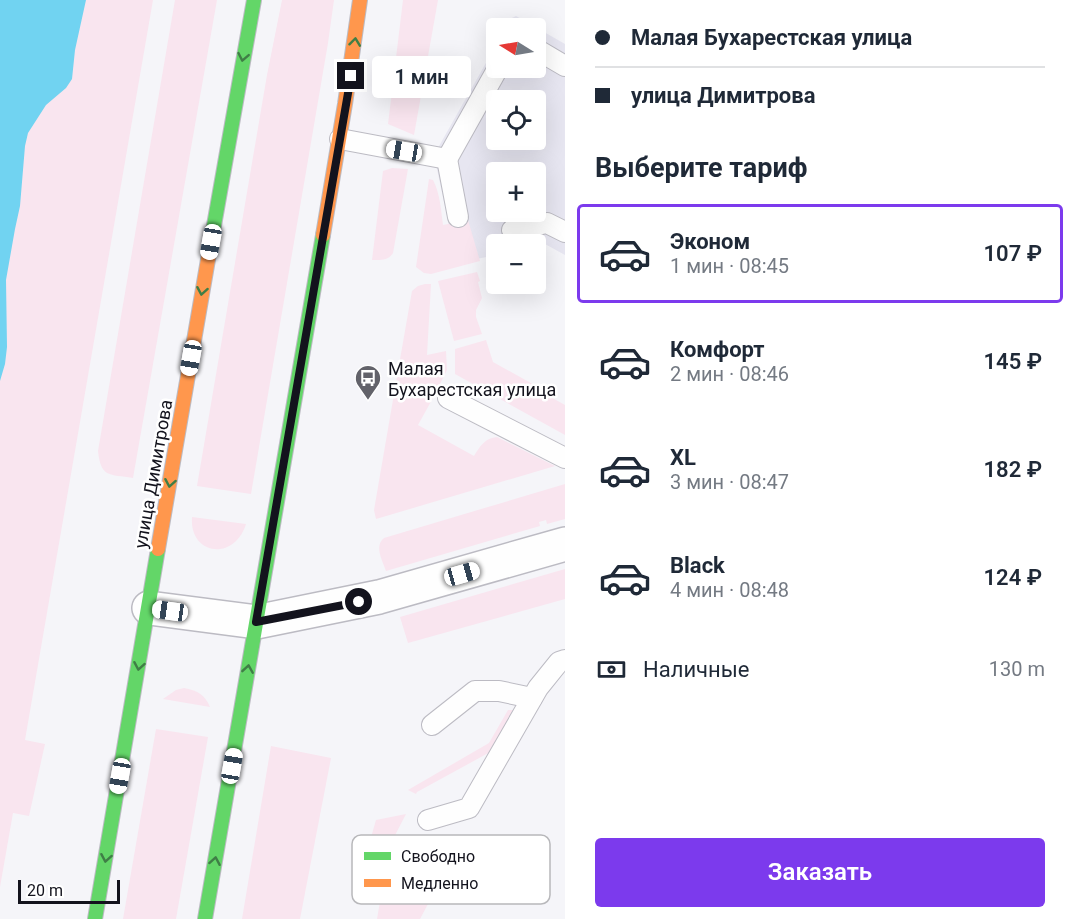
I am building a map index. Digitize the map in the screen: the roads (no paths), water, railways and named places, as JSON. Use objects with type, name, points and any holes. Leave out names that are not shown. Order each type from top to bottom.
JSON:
[{"type":"street","name":"улица Димитрова","points":[[95,919],[254,0]]},
{"type":"street","points":[[205,919],[351,76],[360,0]]},
{"type":"street","points":[[148,608],[256,622],[380,597],[565,544]]},
{"type":"lane","points":[[546,56],[565,66]]},
{"type":"lane","points":[[458,217],[447,159],[492,78]]},
{"type":"lane","points":[[340,139],[447,159]]},
{"type":"lane","points":[[512,230],[547,223],[565,232]]},
{"type":"lane","points":[[448,398],[565,458]]},
{"type":"lane","points":[[428,820],[469,808],[538,688],[559,662],[565,660]]},
{"type":"lane","points":[[432,726],[475,691],[499,691],[532,698]]},
{"type":"water","points":[[0,0],[86,0],[75,50],[72,79],[66,88],[46,105],[28,133],[25,146],[20,206],[6,280],[7,347],[0,381]]},
{"type":"place","name":"Малая Бухарестская улица","points":[[368,401]]}]
